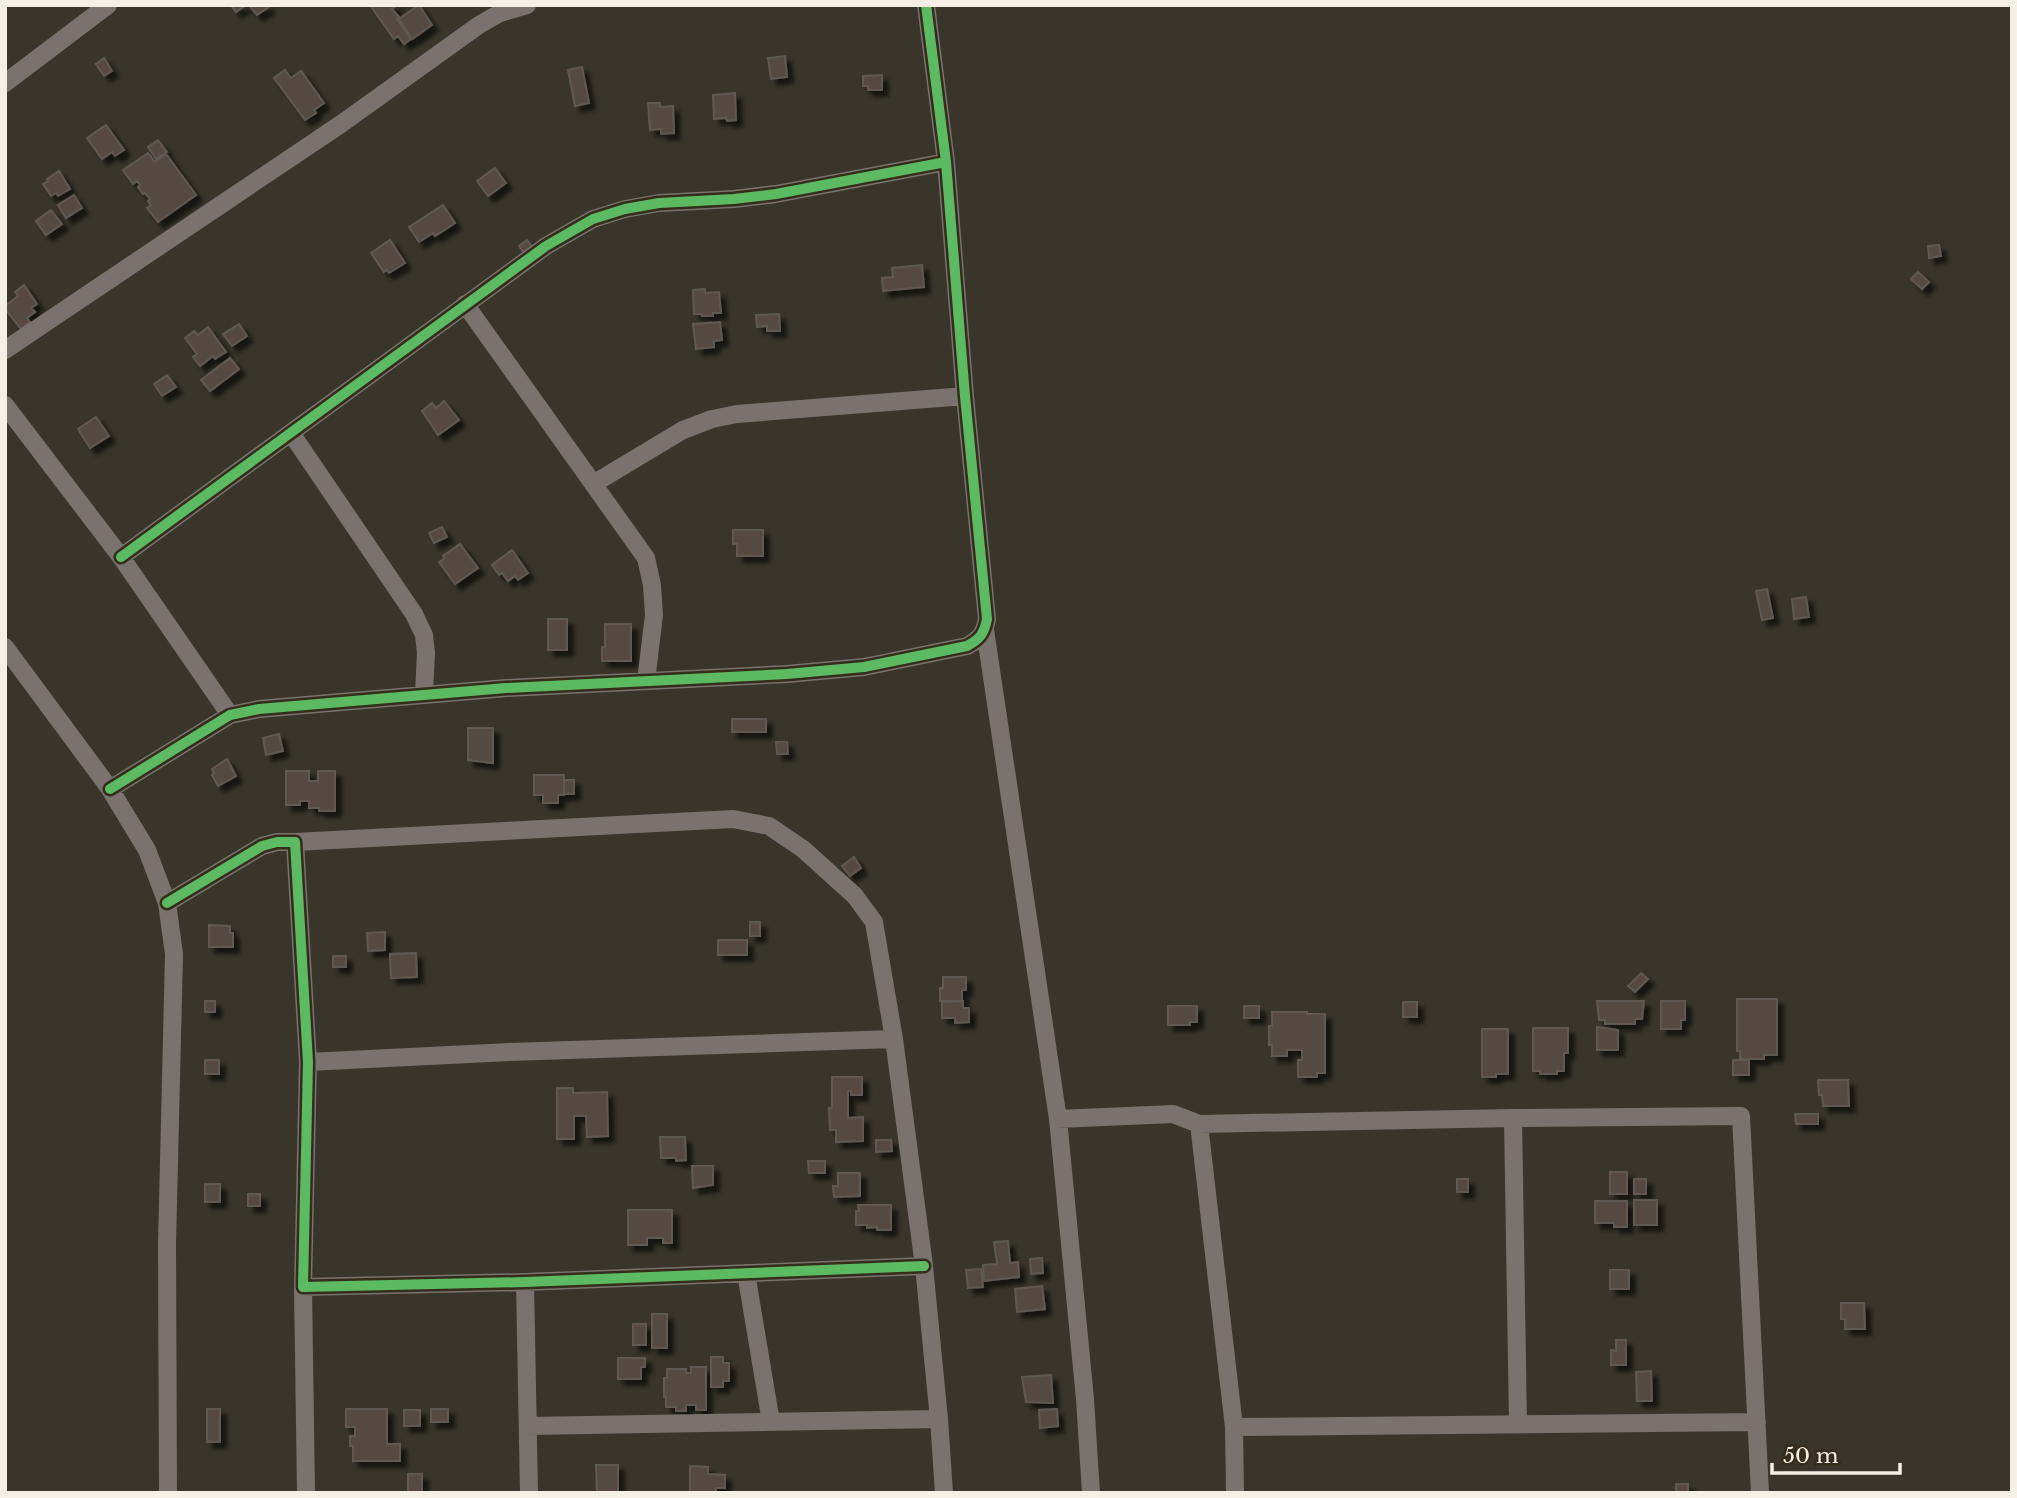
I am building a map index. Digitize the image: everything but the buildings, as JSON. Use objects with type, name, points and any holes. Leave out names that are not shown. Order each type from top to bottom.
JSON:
[{"type":"street","points":[[5,83],[108,5]]},
{"type":"street","points":[[5,350],[330,132],[499,9],[527,5]]},
{"type":"street","points":[[926,5],[946,162],[987,620],[985,630],[1058,1119],[1085,1399],[1091,1493]]},
{"type":"street","points":[[121,557],[465,304],[546,246],[593,219],[625,208],[776,194],[946,162]]},
{"type":"street","points":[[465,304],[646,558],[652,585],[654,615],[646,681]]},
{"type":"street","points":[[593,484],[683,430],[712,419],[737,414],[965,397]]},
{"type":"street","points":[[5,405],[121,557],[230,715]]},
{"type":"street","points":[[291,433],[414,614],[424,635],[424,694]]},
{"type":"street","points":[[110,789],[230,715],[259,709],[424,694],[787,674],[864,667],[967,646],[979,639],[985,630]]},
{"type":"street","points":[[5,647],[110,789],[147,850],[167,903],[174,954],[167,1244],[168,1493]]},
{"type":"street","points":[[167,903],[262,846],[278,842],[733,819],[769,826],[803,849],[855,896],[874,922],[894,1039],[924,1266],[944,1493]]},
{"type":"street","points":[[295,842],[308,1062],[303,1287],[306,1493]]},
{"type":"street","points":[[308,1062],[894,1039]]},
{"type":"street","points":[[1058,1119],[1173,1114],[1199,1124],[1741,1116],[1760,1493]]},
{"type":"street","points":[[1513,1118],[1518,1424]]},
{"type":"street","points":[[1199,1124],[1234,1427],[1235,1493]]},
{"type":"street","points":[[303,1287],[525,1282],[924,1266]]},
{"type":"street","points":[[746,1273],[771,1422]]},
{"type":"street","points":[[525,1282],[529,1493]]},
{"type":"street","points":[[528,1426],[939,1419]]},
{"type":"street","points":[[1234,1427],[1757,1422]]},
{"type":"cycle path","points":[[110,789],[230,715],[259,709],[506,688],[787,674],[864,667],[967,646],[978,638],[987,619],[946,162],[926,5]]},
{"type":"cycle path","points":[[121,557],[546,246],[593,219],[625,209],[659,203],[776,194],[946,162]]},
{"type":"cycle path","points":[[167,903],[262,846],[277,842],[295,842],[308,1062],[303,1287],[525,1282],[924,1266]]}]
